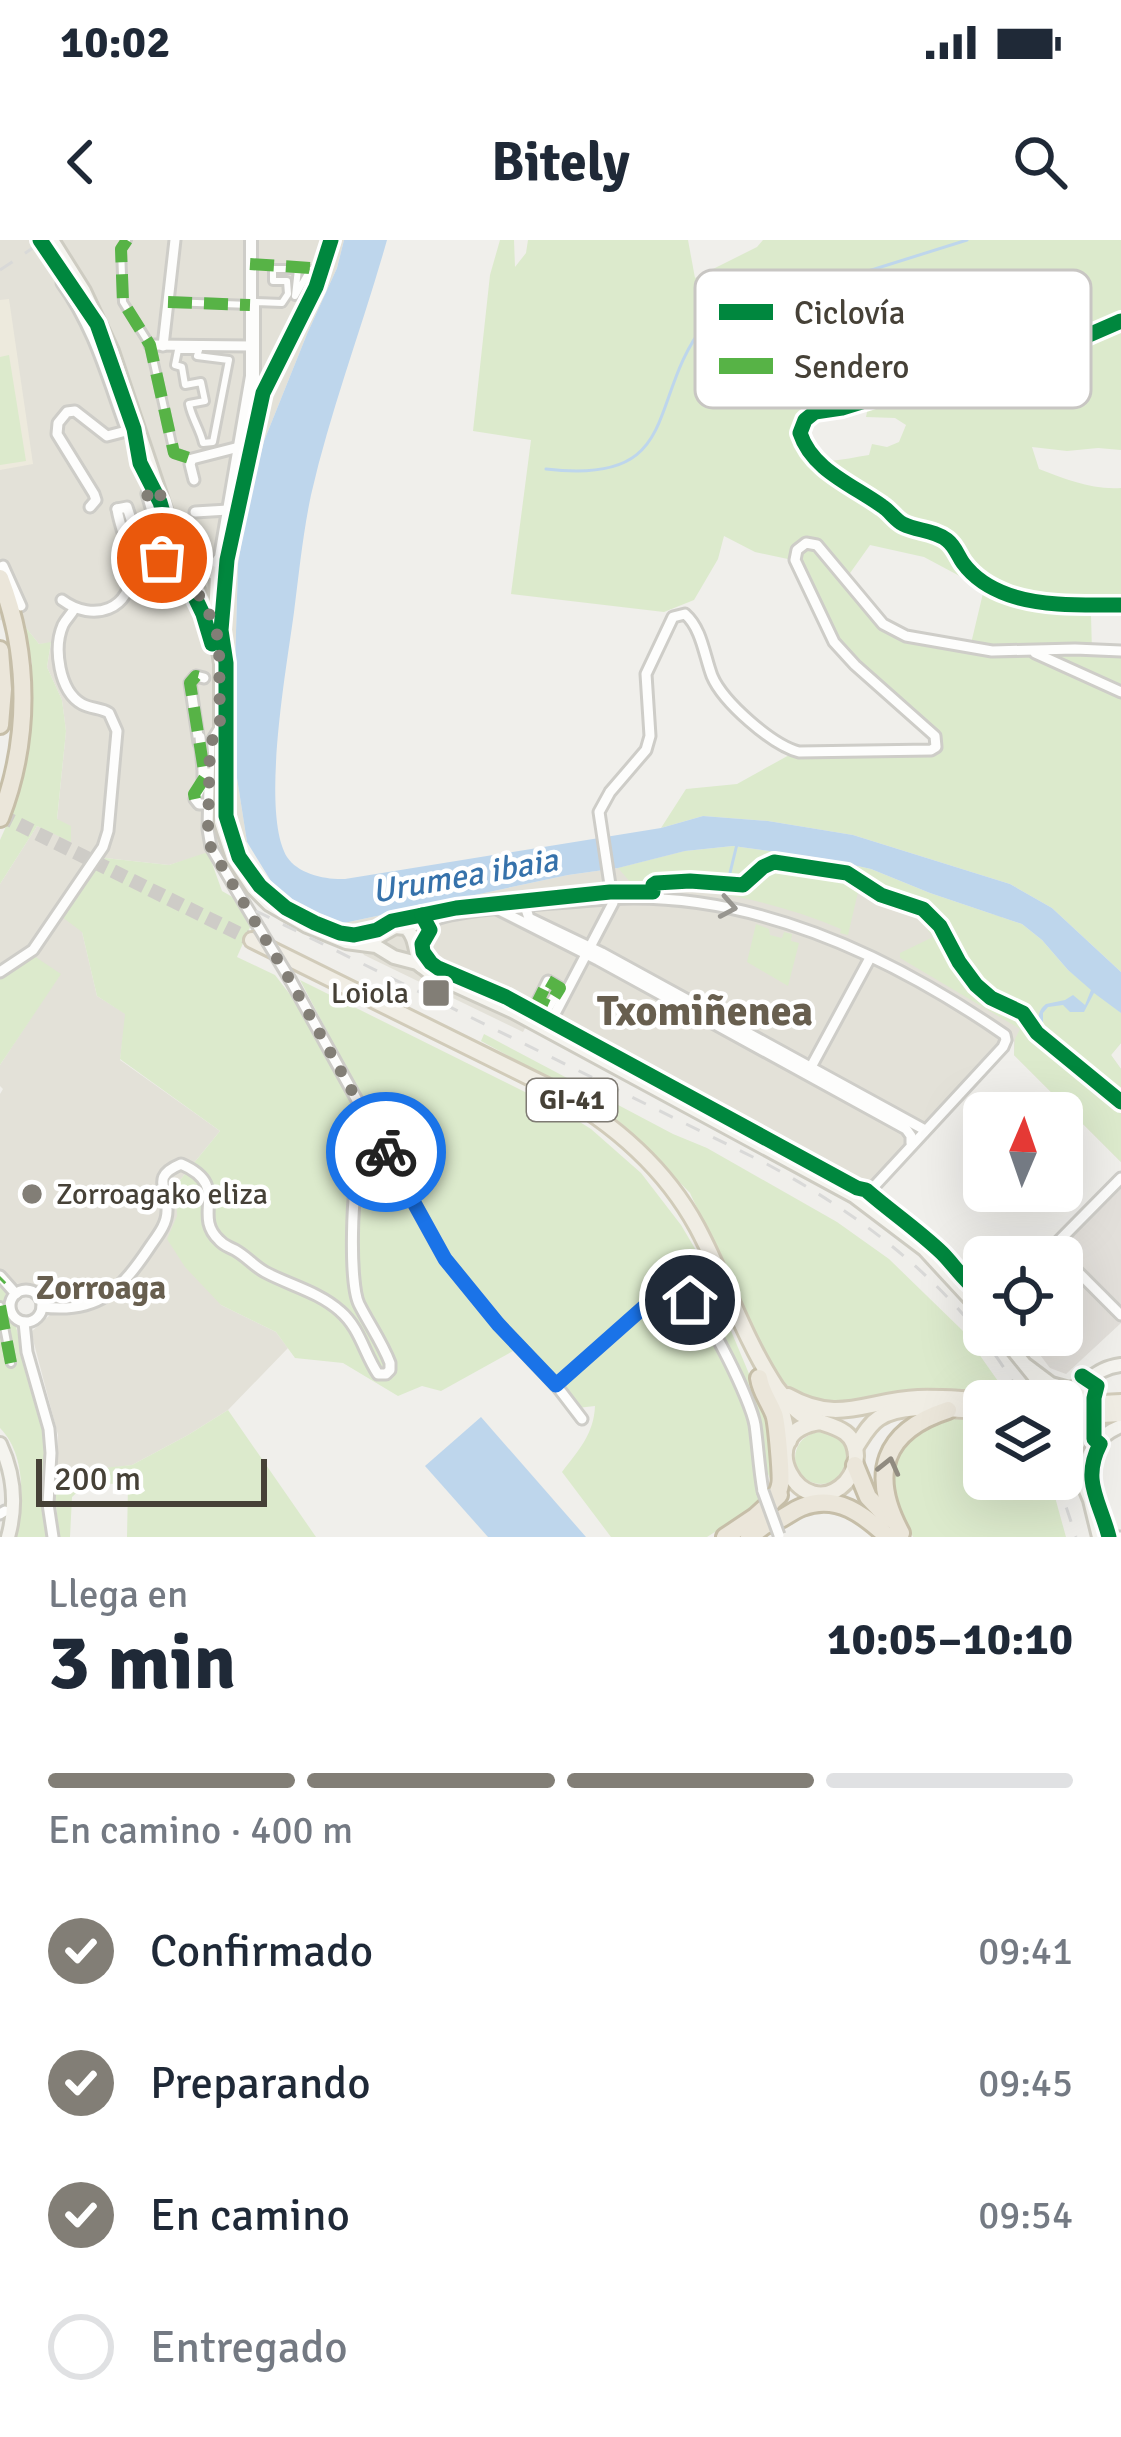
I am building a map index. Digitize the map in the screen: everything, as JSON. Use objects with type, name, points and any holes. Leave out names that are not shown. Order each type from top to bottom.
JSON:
[{"type":"highway","points":[[0,818],[22,726],[21,656],[1,569]]},
{"type":"highway","points":[[0,652],[0,725]]},
{"type":"highway","points":[[725,1537],[781,1481],[778,1427],[762,1394],[767,1382]]},
{"type":"highway","points":[[896,1536],[884,1493],[887,1459],[898,1438],[914,1425],[948,1410]]},
{"type":"highway","name":"GI-41","points":[[855,1457],[868,1497],[896,1536]]},
{"type":"highway","points":[[767,1497],[785,1487],[787,1472]]},
{"type":"highway","points":[[832,1491],[861,1504],[896,1536]]},
{"type":"highway","points":[[776,1532],[793,1501],[813,1493]]},
{"type":"highway","points":[[776,1532],[779,1522],[793,1511],[830,1503],[860,1512],[896,1536]]},
{"type":"highway","points":[[749,1537],[776,1532]]},
{"type":"main road","points":[[56,240],[112,351],[133,429],[179,551],[200,578],[215,625],[220,654],[221,821],[227,846],[246,879],[269,904],[297,921],[421,966],[869,1200],[963,1290]]},
{"type":"main road","points":[[56,240],[117,349],[186,554],[207,595],[218,586]]},
{"type":"main road","points":[[200,578],[217,576],[215,625]]},
{"type":"main road","points":[[366,943],[403,927],[410,930],[421,966]]},
{"type":"main road","points":[[386,934],[386,950]]},
{"type":"main road","name":"GI-41","points":[[253,938],[580,1115],[642,1168],[678,1214],[783,1414],[789,1441],[784,1462],[787,1472]]},
{"type":"main road","points":[[401,957],[411,952],[414,943]]},
{"type":"main road","points":[[1019,1356],[1036,1380]]},
{"type":"main road","points":[[1027,1366],[1044,1380]]},
{"type":"main road","points":[[1083,1383],[1096,1371],[1114,1366]]},
{"type":"main road","points":[[1097,1406],[1093,1384],[1114,1366]]},
{"type":"main road","points":[[767,1382],[814,1408],[871,1407]]},
{"type":"main road","name":"GI-41","points":[[767,1382],[796,1410],[843,1430],[855,1457]]},
{"type":"main road","points":[[1083,1394],[1097,1406],[1121,1414]]},
{"type":"main road","points":[[789,1441],[802,1427],[896,1400],[963,1399]]},
{"type":"main road","points":[[1083,1422],[1097,1406],[1121,1402]]},
{"type":"main road","points":[[787,1472],[802,1489],[832,1491],[850,1478],[869,1426],[890,1413],[963,1411]]},
{"type":"main road","points":[[1083,1426],[1121,1426]]},
{"type":"main road","points":[[1085,1489],[1084,1469],[1092,1449],[1106,1433],[1121,1426]]},
{"type":"main road","points":[[0,1444],[14,1492],[4,1537]]},
{"type":"main road","points":[[0,1466],[4,1537]]},
{"type":"main road","points":[[1083,1484],[1099,1537]]},
{"type":"street","points":[[127,240],[121,249],[123,302],[151,345],[174,453],[192,459],[239,448]]},
{"type":"street","points":[[163,346],[175,240]]},
{"type":"street","points":[[200,578],[220,557],[251,376],[255,304],[251,240]]},
{"type":"street","points":[[250,264],[311,268]]},
{"type":"street","points":[[168,302],[255,304],[282,303],[288,294],[287,281],[273,281],[273,269],[298,269],[295,296],[310,270],[320,271],[264,384],[256,412],[250,411],[256,378],[255,304]]},
{"type":"street","points":[[151,345],[251,346]]},
{"type":"street","points":[[178,350],[199,350],[197,356],[229,360],[213,442],[203,443],[189,404],[205,401],[201,382],[185,385],[182,367],[175,365],[178,350]]},
{"type":"street","points":[[90,507],[96,500],[94,494],[57,434],[58,423],[71,410],[102,435],[133,429]]},
{"type":"street","points":[[192,459],[194,480]]},
{"type":"street","points":[[62,600],[74,609],[108,610],[124,593],[131,561],[117,509],[127,507],[139,544],[149,555],[158,560],[164,554],[147,494],[158,488]]},
{"type":"street","points":[[196,512],[228,510]]},
{"type":"street","points":[[547,1029],[613,903],[600,819],[602,803],[646,750],[650,736],[646,674],[673,617],[685,614],[693,622],[714,682],[734,706],[784,748],[799,752],[936,747],[935,736],[834,642],[795,560],[797,550],[806,543],[817,545],[883,624],[907,636],[992,651],[1121,651]]},
{"type":"street","points":[[1,569],[21,606]]},
{"type":"street","points":[[0,972],[33,950],[103,847],[108,831],[117,731],[110,712],[85,706],[69,692],[61,671],[62,626],[74,609]]},
{"type":"street","points":[[1030,651],[1121,692]]},
{"type":"street","points":[[203,777],[190,683],[196,676],[200,681],[200,736],[203,777],[203,783],[195,799],[208,804]]},
{"type":"street","points":[[220,728],[210,744],[208,829],[211,848],[253,938],[291,982],[445,1259],[582,1419]]},
{"type":"street","points":[[403,927],[449,915],[611,894],[746,910],[803,928],[870,958],[1002,1034],[1005,1045],[911,1145],[869,1200]]},
{"type":"street","points":[[593,899],[605,916]]},
{"type":"street","points":[[525,907],[529,918],[906,1129],[911,1145]]},
{"type":"street","points":[[496,909],[588,951],[925,1130]]},
{"type":"street","points":[[414,943],[424,925]]},
{"type":"street","points":[[811,1067],[870,958]]},
{"type":"street","points":[[42,1307],[80,1307],[109,1296],[122,1285],[163,1227],[168,1210],[162,1180],[167,1169],[181,1164],[198,1171],[208,1187],[208,1217],[214,1236],[265,1272],[340,1310],[358,1333],[374,1368],[386,1374],[390,1363],[358,1303],[353,1271],[358,1170],[364,1157],[381,1142]]},
{"type":"street","points":[[1063,1236],[1121,1178]]},
{"type":"street","points":[[1083,1276],[1121,1315]]},
{"type":"street","points":[[1,1278],[16,1294]]},
{"type":"street","points":[[31,1291],[42,1307],[36,1318],[24,1322],[10,1311],[10,1301],[16,1294],[31,1291]]},
{"type":"street","points":[[556,1385],[653,1299],[666,1293],[690,1300],[744,1392],[776,1532]]},
{"type":"street","points":[[0,1306],[11,1363]]},
{"type":"street","points":[[24,1322],[23,1334],[49,1429],[48,1504],[53,1537]]},
{"type":"shaded area","points":[[0,240],[344,240],[337,268],[264,441],[238,564],[237,778],[247,842],[169,865],[105,858],[82,932],[97,996],[126,1014],[120,1060],[220,1131],[176,1185],[178,1216],[221,1305],[276,1332],[288,1348],[228,1410],[188,1435],[132,1465],[57,1473],[58,1435],[31,1332],[50,1315],[48,1299],[42,1288],[30,1283],[16,1284],[6,1294],[0,1285],[0,1065],[60,974],[34,957],[0,979],[0,884],[37,826],[71,841],[71,827],[57,820],[66,731],[62,700],[47,667],[51,643],[39,644],[23,624],[0,620]]},
{"type":"shaded area","points":[[9,299],[33,464],[0,470],[0,300]]},
{"type":"shaded area","points":[[685,851],[1000,916],[1121,1013],[1121,1043],[1111,1055],[1121,1069],[1121,1162],[1083,1124],[1083,1092],[1051,1092],[1014,1055],[1014,1041],[870,1198],[531,1017],[523,1032],[364,955],[344,923]]},
{"type":"shaded area","points":[[1121,1172],[1121,1323],[1066,1374],[1050,1368],[1041,1356],[1083,1356],[1083,1236],[1055,1236]]},
{"type":"green space","points":[[500,240],[514,240],[515,267],[526,253],[528,240],[688,240],[695,278],[695,408],[809,408],[795,425],[795,441],[804,454],[833,461],[869,455],[872,444],[887,447],[899,442],[906,425],[895,418],[866,417],[868,408],[1091,408],[1091,270],[711,270],[763,240],[1121,240],[1121,450],[1032,447],[1039,469],[1089,486],[1121,488],[1121,615],[1091,615],[1092,652],[1121,654],[1121,972],[1052,908],[1010,884],[853,835],[768,821],[703,816],[661,828],[686,789],[737,784],[791,754],[928,755],[941,748],[939,733],[837,639],[802,562],[755,552],[724,536],[718,559],[694,600],[664,612],[511,594],[531,440],[473,431],[490,275]],"holes":[[[870,545],[924,557],[984,589],[969,652],[898,640],[874,622],[843,583]]]},
{"type":"green space","points":[[9,355],[26,461],[0,465],[0,357]]},
{"type":"green space","points":[[23,624],[39,644],[51,642],[47,667],[62,700],[66,731],[57,819],[71,826],[71,842],[37,826],[0,884],[0,840],[16,804],[32,728],[32,663]]},
{"type":"green space","points":[[733,846],[826,859],[871,869],[1022,924],[1121,1013],[1121,1043],[1111,1055],[1121,1069],[1121,1162],[1083,1124],[1083,1092],[1051,1092],[1014,1055],[1020,1029],[900,958],[900,953],[933,937],[911,907],[858,892],[848,935],[796,912],[750,900],[656,885],[655,878],[631,883],[618,868],[685,851]]},
{"type":"green space","points":[[208,852],[222,891],[236,899],[251,925],[237,957],[275,975],[295,1001],[363,1125],[376,1162],[393,1157],[300,980],[559,1109],[591,1129],[641,1173],[700,1257],[755,1388],[771,1414],[772,1484],[768,1474],[757,1482],[762,1499],[744,1514],[707,1537],[611,1537],[562,1472],[588,1434],[595,1406],[568,1409],[513,1351],[441,1391],[422,1386],[398,1396],[343,1363],[295,1358],[276,1332],[221,1305],[185,1267],[167,1239],[177,1216],[176,1185],[220,1131],[120,1059],[125,1014],[97,996],[82,932],[62,917],[105,858],[169,865]]},
{"type":"green space","points":[[756,924],[769,929],[770,935],[792,934],[791,941],[799,943],[788,986],[747,962]]},
{"type":"green space","points":[[34,956],[61,974],[0,1065],[0,979]]},
{"type":"green space","points":[[484,1034],[707,1148],[837,1222],[889,1259],[962,1330],[963,1356],[980,1356],[997,1380],[963,1380],[963,1392],[918,1391],[835,1404],[817,1402],[790,1388],[762,1347],[690,1193],[598,1105],[481,1041]]},
{"type":"green space","points":[[0,1285],[46,1438],[42,1483],[46,1537],[14,1537],[21,1480],[15,1451],[0,1428]]},
{"type":"green space","points":[[228,1410],[316,1537],[127,1537],[128,1485],[88,1482],[72,1497],[70,1537],[59,1537],[57,1473],[132,1465]]},
{"type":"green space","points":[[963,1419],[963,1500],[1056,1500],[1066,1537],[913,1537],[893,1500],[893,1461],[911,1435],[927,1426]]},
{"type":"green space","points":[[821,1432],[840,1439],[847,1458],[840,1477],[821,1484],[802,1477],[795,1458],[802,1439]]},
{"type":"water","name":"Urumea ibaia","points":[[344,240],[387,240],[328,430],[303,538],[276,774],[279,836],[292,863],[313,875],[345,879],[661,828],[703,816],[853,835],[1010,884],[1052,908],[1121,972],[1121,1013],[1094,993],[1084,1012],[1070,1012],[1063,1005],[1048,1007],[1043,1029],[1039,1016],[1046,1004],[1073,995],[1085,1005],[1091,990],[1022,924],[871,869],[826,859],[733,846],[685,851],[344,923],[326,919],[279,894],[247,842],[237,778],[238,564],[264,441],[337,268]]},
{"type":"water","points":[[481,1417],[586,1537],[488,1537],[425,1466]]},
{"type":"waterway","points":[[871,270],[967,240]]},
{"type":"waterway","points":[[546,469],[591,471],[621,464],[642,450],[656,430],[695,339]]},
{"type":"waterway","points":[[729,877],[737,844]]},
{"type":"tunnel","points":[[0,815],[252,940]]},
{"type":"tunnel","points":[[1083,1403],[1097,1403]]},
{"type":"tunnel","points":[[1083,1415],[1099,1415]]},
{"type":"railway","points":[[0,270],[45,240]]},
{"type":"railway","points":[[256,911],[804,1185],[912,1263],[974,1327],[1011,1380]]},
{"type":"railway","points":[[1064,1500],[1076,1537]]},
{"type":"marked path","points":[[127,240],[121,249],[123,302],[150,345],[174,453],[192,459]]},
{"type":"marked path","points":[[250,264],[311,268]]},
{"type":"marked path","points":[[168,302],[250,305]]},
{"type":"marked path","points":[[195,799],[205,777],[190,683],[196,676],[204,678]]},
{"type":"marked path","points":[[548,981],[560,988],[549,1006],[538,1001],[548,981]]},
{"type":"marked path","points":[[0,1306],[11,1363]]},
{"type":"cycle path","points":[[40,240],[97,324],[134,429],[140,463],[160,502],[177,560],[212,644],[213,636]]},
{"type":"cycle path","points":[[331,240],[316,287],[263,393],[227,560],[221,630],[226,663],[226,816],[239,857],[260,886],[286,908],[340,933],[377,930],[392,921],[422,915],[430,930],[423,952],[438,968],[506,997],[866,1190],[933,1245],[963,1277]]},
{"type":"cycle path","points":[[1091,334],[1121,321]]},
{"type":"cycle path","points":[[842,408],[815,412],[805,420],[800,433],[814,457],[903,524],[947,540],[984,582],[1022,599],[1121,605]]},
{"type":"cycle path","points":[[422,915],[610,892],[653,892],[656,883],[743,885],[774,862],[847,873],[881,895],[923,909],[940,926],[976,985],[1023,1013],[1037,1033],[1121,1102]]},
{"type":"cycle path","points":[[1082,1376],[1097,1386],[1094,1439],[1100,1444],[1092,1480],[1109,1537]]},
{"type":"way so far","points":[[162,558],[147,494],[158,488],[219,644],[220,728],[210,744],[211,848],[386,1152]]},
{"type":"place","name":"Loiola","points":[[436,993]]},
{"type":"place","name":"Zorroagako eliza","points":[[32,1194]]},
{"type":"district","name":"Txomiñenea","points":[[705,1011]]},
{"type":"district","name":"Zorroaga","points":[[101,1288]]},
{"type":"route","points":[[386,1152],[445,1259],[556,1385],[653,1299],[666,1293],[690,1300]]}]
